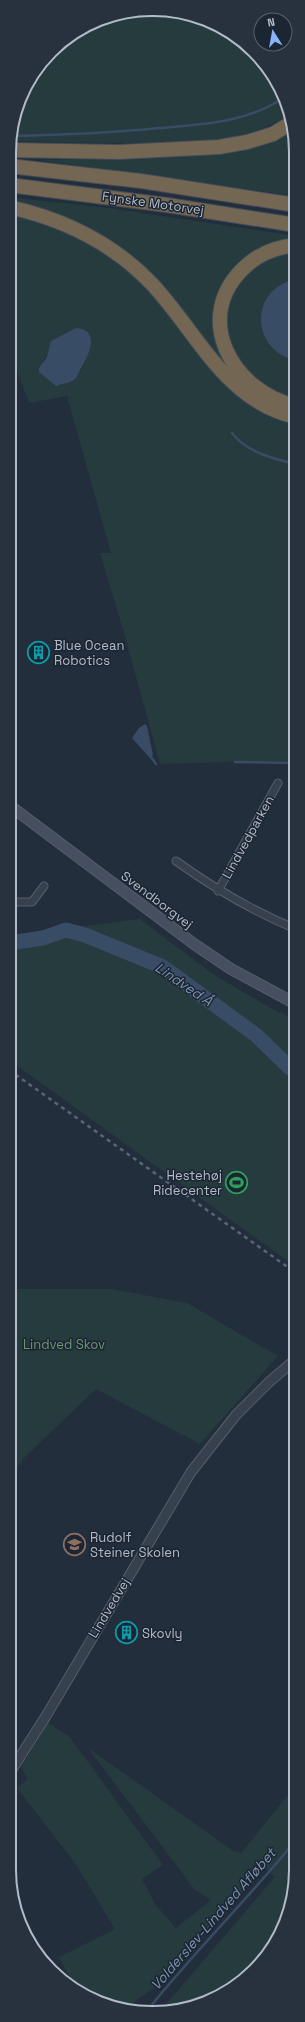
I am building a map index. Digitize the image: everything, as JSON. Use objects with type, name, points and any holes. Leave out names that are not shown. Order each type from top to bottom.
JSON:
[{"type":"highway","points":[[16,150],[119,152],[219,147],[247,142],[273,134],[286,126]]},
{"type":"highway","name":"Fynske Motorvej","points":[[16,167],[141,181],[289,204]]},
{"type":"highway","name":"Fynske Motorvej","points":[[16,186],[167,204],[289,223]]},
{"type":"highway","points":[[16,209],[47,217],[76,229],[104,244],[129,262],[152,284],[216,366],[234,385],[256,402],[289,416]]},
{"type":"highway","points":[[289,246],[275,249],[260,255],[237,274],[229,287],[219,318],[221,336],[228,357],[242,376],[259,391],[281,403],[289,405]]},
{"type":"main road","name":"Svendborgvej","points":[[16,810],[200,948],[231,969],[289,1000]]},
{"type":"street","name":"Lindvedparken","points":[[218,891],[278,783]]},
{"type":"street","name":"Lindvedparken","points":[[176,861],[218,891],[262,915],[289,926]]},
{"type":"street","points":[[16,902],[32,902],[44,886]]},
{"type":"street","name":"Lindvedvej","points":[[16,1763],[46,1716],[192,1472],[236,1415],[269,1382],[289,1365]]},
{"type":"green space","points":[[161,16],[188,21],[205,26],[236,44],[255,62],[266,77],[279,100],[284,118],[254,131],[235,136],[197,141],[138,143],[16,141],[26,100],[44,69],[56,56],[77,39],[92,30],[109,23],[135,17]]},
{"type":"green space","points":[[288,133],[289,195],[40,160],[170,157],[241,152]]},
{"type":"green space","points":[[16,198],[109,208],[289,235],[289,244],[225,284],[224,359],[219,363],[147,272],[16,206]]},
{"type":"green space","points":[[16,216],[70,235],[112,257],[131,272],[154,295],[222,382],[255,409],[274,419],[289,423],[289,762],[260,761],[160,764],[124,633],[100,553],[111,553],[67,396],[29,403],[16,368]],"holes":[[[91,338],[87,356],[78,375],[74,379],[63,384],[60,384],[42,362],[50,352],[51,341]]]},
{"type":"green space","points":[[289,252],[289,398],[257,383],[235,359],[226,321],[229,303],[241,279],[263,260]]},
{"type":"green space","name":"Hestehøj Ridecenter","points":[[140,919],[213,974],[267,1006],[289,1017],[289,1262],[16,1065],[16,935]]},
{"type":"green space","name":"Lindved Skov","points":[[16,1289],[111,1289],[187,1303],[278,1356],[200,1444],[96,1389],[25,1457],[16,1469]]},
{"type":"green space","points":[[48,1723],[69,1736],[163,1865],[142,1879],[155,1904],[176,1928],[211,1900],[195,1890],[88,1748],[232,1850],[241,1853],[289,1794],[288,1887],[282,1913],[275,1930],[261,1953],[243,1972],[221,1988],[196,1999],[165,2005],[275,1877],[265,1868],[159,1984],[131,2004],[100,1996],[84,1988],[70,1978],[59,1957],[115,1929],[75,1863],[17,1788],[28,1779],[21,1767]]},
{"type":"water","points":[[289,281],[289,358],[276,351],[269,343],[261,324],[261,314],[264,304],[272,291]]},
{"type":"water","points":[[76,328],[84,330],[88,333],[91,338],[90,349],[76,378],[72,381],[56,386],[39,372],[39,368],[47,357],[51,341]]},
{"type":"water","points":[[145,724],[147,726],[153,755],[150,758],[132,738],[139,728]]},
{"type":"waterway","points":[[17,136],[141,130],[225,121],[255,112],[279,101]]},
{"type":"waterway","points":[[232,433],[238,440],[253,450],[289,462]]},
{"type":"waterway","points":[[151,757],[156,764]]},
{"type":"waterway","points":[[235,762],[289,763]]},
{"type":"waterway","name":"Lindved Å","points":[[16,942],[43,938],[66,930],[85,935],[163,967],[256,1035],[289,1067]]},
{"type":"waterway","name":"Volderslev-Lindved Afløbet","points":[[151,2006],[289,1848]]},
{"type":"railway","points":[[16,1075],[289,1268]]},
{"type":"place","name":"Blue Ocean Robotics","points":[[38,652]]},
{"type":"place","name":"Hestehøj Ridecenter","points":[[237,1182]]},
{"type":"place","name":"Rudolf Steiner Skolen","points":[[75,1544]]},
{"type":"place","name":"Skovly","points":[[127,1633]]}]
